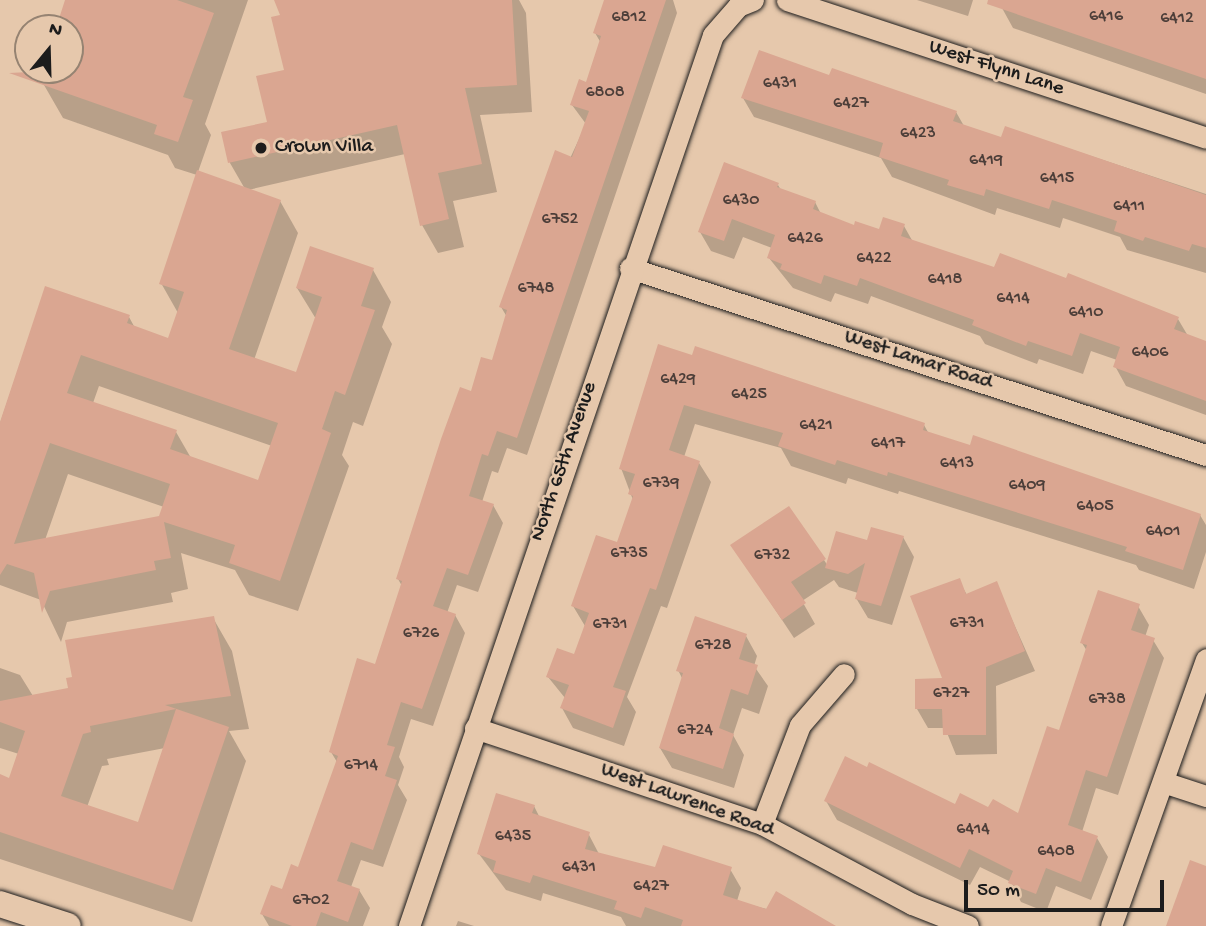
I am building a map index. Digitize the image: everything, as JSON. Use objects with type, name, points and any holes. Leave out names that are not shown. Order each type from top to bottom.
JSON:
[{"type":"street","name":"West Flynn Lane","points":[[787,0],[1206,138]]},
{"type":"street","name":"North 65th Avenue","points":[[409,926],[630,268],[713,35],[745,3]]},
{"type":"street","name":"West Lamar Road","points":[[630,268],[1206,455]]},
{"type":"street","points":[[1111,926],[1206,659]]},
{"type":"street","points":[[762,824],[800,725],[844,674]]},
{"type":"street","name":"West Lawrence Road","points":[[475,729],[762,824],[912,904],[968,926]]},
{"type":"street","points":[[1163,782],[1206,796]]},
{"type":"street","points":[[0,904],[68,926]]},
{"type":"building","points":[[65,0],[177,0],[214,13],[183,97],[193,100],[178,142],[154,134],[157,125],[40,84],[84,84],[84,14],[60,14]]},
{"type":"building","points":[[274,0],[512,0],[517,85],[465,88],[482,164],[438,173],[449,219],[420,226],[397,125],[228,163],[221,132],[267,122],[256,76],[284,70],[271,17],[280,15]]},
{"type":"building","points":[[604,0],[666,0],[517,438],[497,431],[488,456],[482,454],[469,496],[494,504],[468,575],[447,568],[433,606],[456,614],[422,709],[401,702],[387,745],[395,747],[385,776],[397,780],[373,850],[351,842],[337,881],[360,889],[348,922],[321,912],[316,926],[292,926],[260,914],[271,885],[282,889],[291,864],[298,867],[338,756],[329,752],[357,658],[375,664],[402,581],[396,579],[441,439],[460,387],[471,391],[481,357],[492,360],[507,310],[499,307],[555,150],[572,157],[589,111],[570,105],[579,79],[586,82],[601,36],[593,33]]},
{"type":"building","points":[[988,0],[1206,0],[1206,79],[987,4]]},
{"type":"building","points":[[759,50],[829,75],[832,68],[957,111],[953,121],[1001,137],[1005,126],[1206,195],[1206,248],[1192,244],[1189,251],[1145,237],[1143,241],[1114,231],[1117,221],[1052,200],[1049,209],[986,189],[984,196],[947,185],[949,180],[879,157],[883,143],[741,98]]},
{"type":"building","points":[[724,162],[779,183],[777,187],[816,201],[813,209],[854,225],[855,221],[879,229],[883,217],[905,224],[901,236],[994,267],[1000,253],[1066,278],[1068,273],[1179,317],[1174,329],[1206,341],[1206,401],[1113,367],[1120,347],[1080,333],[1072,356],[1028,341],[1026,346],[972,325],[974,320],[860,278],[857,286],[824,275],[821,284],[780,269],[782,264],[767,258],[775,235],[732,219],[724,241],[698,232]]},
{"type":"building","points":[[197,170],[281,200],[229,349],[296,372],[322,297],[296,288],[310,246],[374,268],[361,306],[375,310],[345,395],[335,391],[322,429],[331,433],[280,581],[229,563],[235,545],[164,522],[171,558],[154,561],[156,570],[50,591],[42,613],[34,573],[7,564],[0,575],[0,422],[45,286],[130,315],[127,323],[168,338],[184,292],[159,284]],"holes":[[[81,355],[278,423],[258,480],[170,449],[177,430],[67,393]],[[50,443],[170,484],[159,516],[14,544]]]},
{"type":"building","points":[[658,344],[692,355],[695,346],[925,423],[923,430],[970,445],[973,435],[1201,514],[1183,570],[1125,551],[1127,547],[888,472],[887,476],[837,460],[835,465],[778,446],[783,433],[684,405],[669,450],[700,461],[656,590],[650,588],[613,687],[626,691],[613,728],[560,708],[569,685],[546,677],[557,648],[574,654],[589,613],[571,606],[596,535],[617,542],[633,496],[628,494],[635,474],[619,469]]},
{"type":"building","points":[[789,506],[826,559],[791,582],[806,603],[782,620],[730,545]]},
{"type":"building","points":[[871,527],[904,536],[881,606],[855,599],[865,563],[848,574],[825,568],[836,531],[867,540]]},
{"type":"building","points":[[960,578],[966,594],[997,581],[1025,651],[986,667],[986,735],[943,735],[942,709],[915,709],[915,679],[942,678],[910,596]]},
{"type":"building","points":[[1098,590],[1140,604],[1131,630],[1155,638],[1107,777],[1086,770],[1068,825],[1098,836],[1081,882],[1046,868],[1036,894],[1008,883],[1013,871],[969,849],[960,868],[824,801],[845,756],[867,767],[869,762],[955,804],[960,793],[988,807],[993,799],[1018,813],[1047,726],[1059,730],[1087,645],[1080,643]]},
{"type":"building","points":[[214,616],[231,696],[165,705],[229,727],[173,890],[0,832],[0,774],[9,778],[25,731],[0,722],[0,701],[68,688],[66,678],[72,677],[65,640]],"holes":[[[176,709],[138,822],[61,796],[83,734],[91,732],[90,726]]]},
{"type":"building","points":[[695,616],[747,634],[739,659],[758,665],[748,695],[731,689],[719,728],[734,734],[723,769],[659,748],[683,673],[676,671]]},
{"type":"building","points":[[496,793],[535,805],[532,813],[590,832],[585,849],[655,867],[663,845],[732,867],[723,895],[766,909],[776,891],[836,926],[681,926],[683,920],[645,907],[641,918],[614,909],[617,901],[533,875],[530,883],[493,872],[496,861],[477,854]]},
{"type":"building","points":[[1190,860],[1206,866],[1206,926],[1166,926]]},
{"type":"place","name":"Crown Villa","points":[[261,148]]}]
